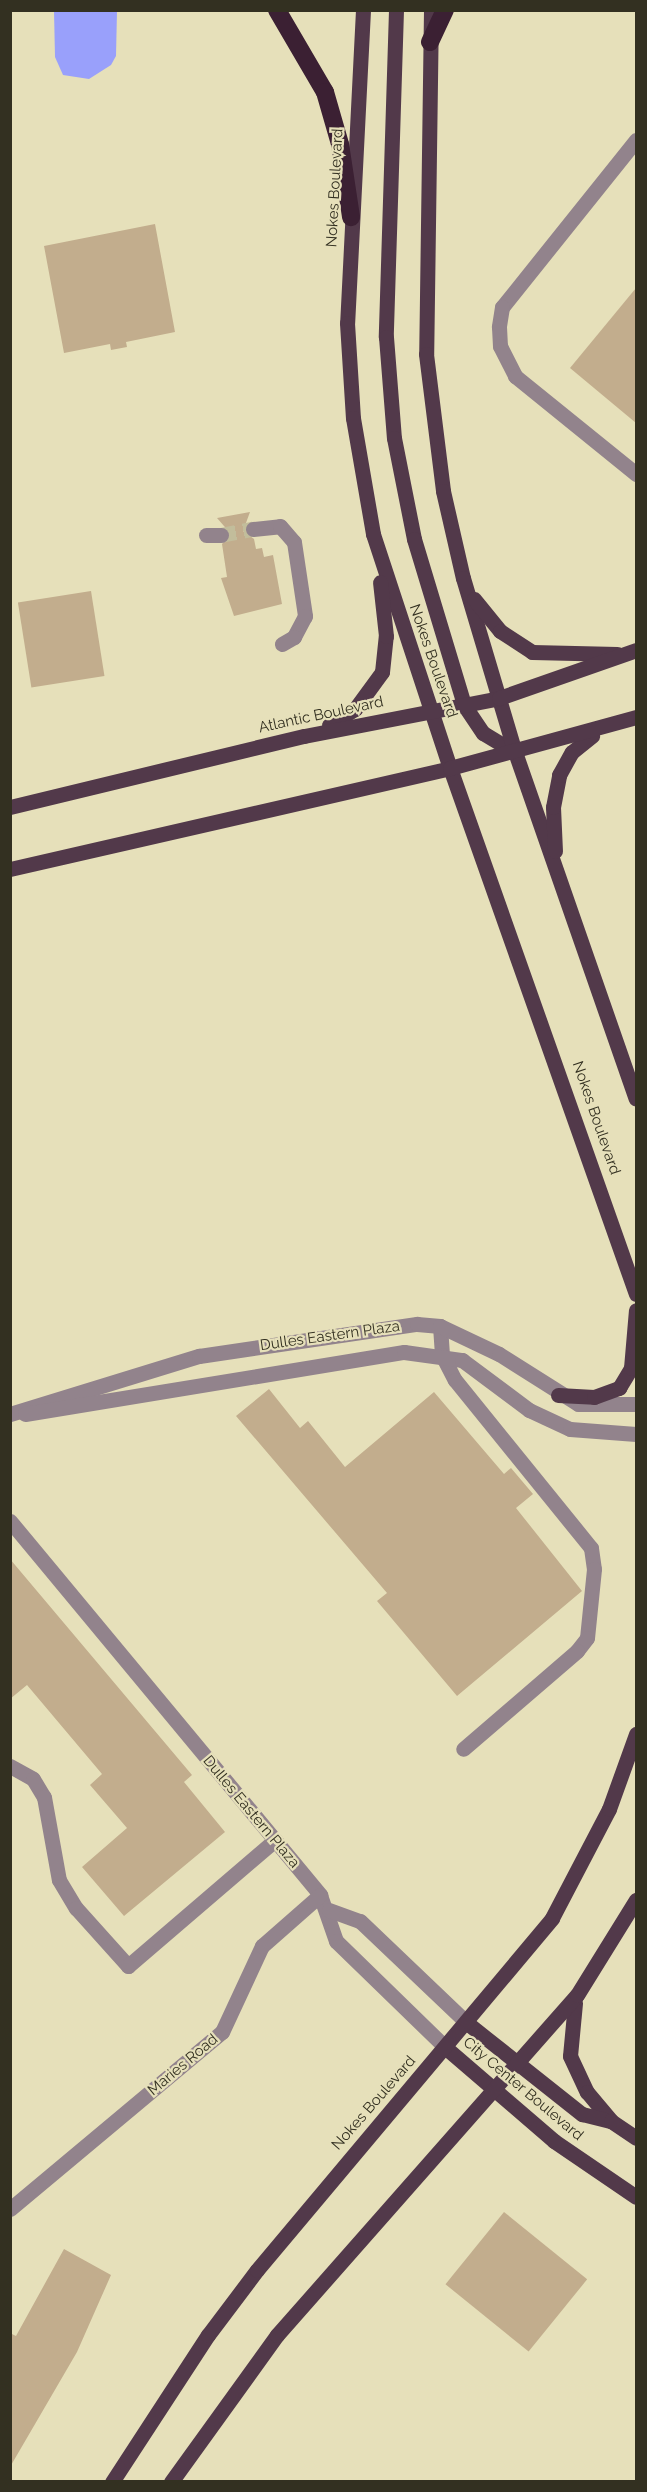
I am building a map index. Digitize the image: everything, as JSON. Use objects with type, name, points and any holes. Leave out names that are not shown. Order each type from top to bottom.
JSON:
[{"type":"highway","points":[[277,10],[325,92],[340,144],[351,217]]},
{"type":"highway","points":[[430,42],[445,10]]},
{"type":"main road","name":"Nokes Boulevard","points":[[363,10],[347,323],[353,418],[373,534],[450,768],[636,1294]]},
{"type":"main road","points":[[396,10],[387,269],[389,388],[414,539],[464,705],[483,733],[515,752]]},
{"type":"main road","points":[[431,10],[426,354],[443,491],[463,578],[515,752],[636,1099]]},
{"type":"main road","points":[[304,736],[345,718],[382,672],[386,636],[373,534]]},
{"type":"main road","points":[[463,578],[485,617],[532,652],[633,651]]},
{"type":"main road","name":"Atlantic Boulevard","points":[[10,807],[304,736],[499,698],[633,651]]},
{"type":"main road","points":[[10,869],[450,768],[603,729],[636,717]]},
{"type":"main road","points":[[556,869],[553,807],[559,775],[572,752],[603,729]]},
{"type":"main road","points":[[558,1395],[594,1397],[619,1388],[632,1361],[636,1310]]},
{"type":"main road","name":"Nokes Boulevard","points":[[112,2481],[208,2335],[257,2270],[467,2024],[552,1918],[605,1817],[636,1734]]},
{"type":"main road","points":[[171,2481],[277,2335],[493,2091],[518,2067],[578,1995],[636,1900]]},
{"type":"main road","points":[[578,1995],[568,2031],[570,2056],[587,2092],[611,2121]]},
{"type":"main road","name":"City Center Boulevard","points":[[467,2024],[518,2067],[582,2114],[611,2121],[636,2138]]},
{"type":"main road","name":"City Center Boulevard","points":[[446,2048],[493,2091],[554,2141],[636,2197]]},
{"type":"street","points":[[636,140],[502,307],[499,327],[500,346],[515,376],[636,474]]},
{"type":"street","points":[[253,529],[280,526],[294,542],[305,616],[294,638],[282,644]]},
{"type":"street","name":"Dulles Eastern Plaza","points":[[10,1414],[199,1356],[389,1326],[440,1326],[499,1354],[558,1395],[578,1404],[636,1404]]},
{"type":"street","points":[[440,1326],[442,1355],[455,1380],[591,1548],[594,1569],[587,1638],[463,1749]]},
{"type":"street","name":"Dulles Eastern Plaza","points":[[10,1414],[51,1413],[377,1355],[442,1355],[477,1369],[550,1422],[593,1434],[636,1434]]},
{"type":"street","name":"Dulles Eastern Plaza","points":[[10,1521],[320,1895],[329,1910],[336,1941],[446,2048]]},
{"type":"street","points":[[10,1766],[33,1779],[44,1797],[59,1880],[76,1908],[128,1966],[275,1840]]},
{"type":"street","name":"Maries Road","points":[[10,2209],[222,2032],[262,1946],[320,1895]]},
{"type":"street","points":[[329,1910],[360,1921],[467,2024]]},
{"type":"water","points":[[54,11],[117,11],[116,56],[111,65],[89,79],[63,75],[55,57]]},
{"type":"building","points":[[155,224],[175,332],[126,342],[127,347],[111,350],[110,344],[64,353],[44,246]]},
{"type":"building","points":[[636,288],[636,423],[570,368]]},
{"type":"building","points":[[250,512],[243,531],[254,539],[256,549],[262,548],[264,557],[273,555],[282,604],[234,616],[221,578],[227,577],[222,544],[231,534],[217,518]]},
{"type":"building","points":[[91,591],[104,676],[31,688],[18,603]]},
{"type":"building","points":[[269,1389],[300,1428],[308,1421],[345,1467],[434,1392],[504,1474],[511,1468],[533,1494],[516,1508],[582,1591],[457,1696],[377,1601],[387,1593],[236,1416]]},
{"type":"building","points":[[10,1559],[192,1775],[184,1782],[225,1832],[124,1916],[82,1867],[127,1828],[90,1785],[102,1774],[27,1685],[10,1699]]},
{"type":"building","points":[[504,2212],[587,2279],[529,2352],[445,2284]]},
{"type":"building","points":[[64,2249],[111,2275],[77,2352],[10,2467],[10,2333],[16,2336]]},
{"type":"tunnel","points":[[221,535],[253,529]]}]
